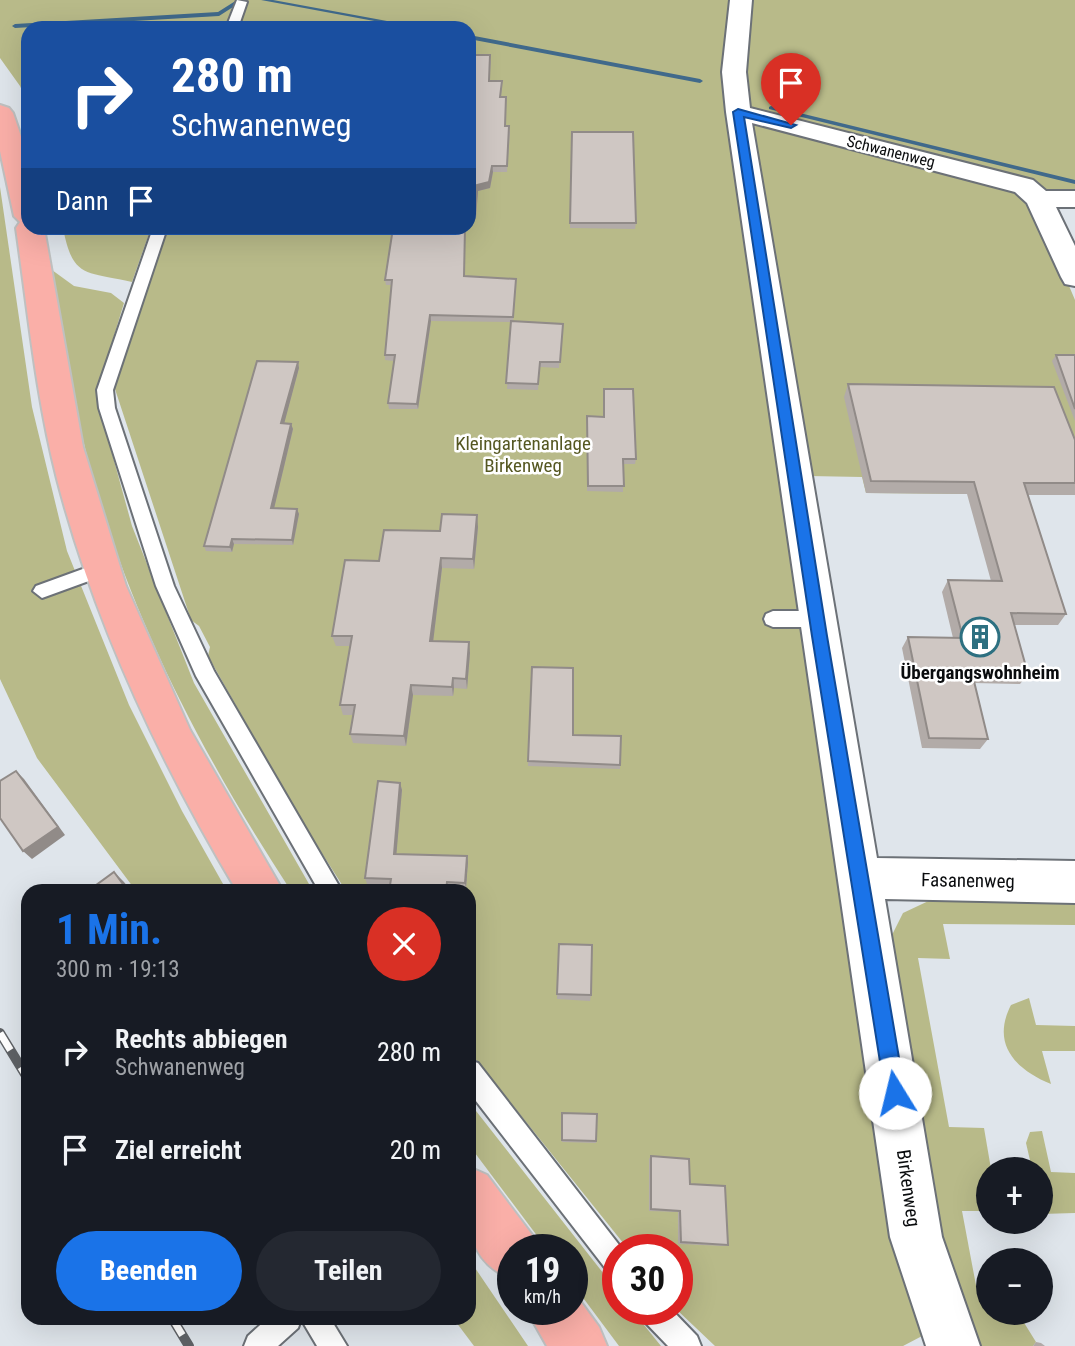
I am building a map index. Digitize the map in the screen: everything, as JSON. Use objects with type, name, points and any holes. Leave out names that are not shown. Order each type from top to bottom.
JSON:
[{"type":"main road","points":[[0,113],[21,181]]},
{"type":"main road","points":[[31,235],[61,419],[74,477],[102,569],[168,725],[257,884]]},
{"type":"main road","points":[[476,1203],[499,1234]]},
{"type":"main road","points":[[565,1325],[580,1346]]},
{"type":"street","name":"Birkenweg","points":[[741,0],[734,72],[738,112],[817,619],[916,1237],[953,1346]]},
{"type":"street","name":"Schwanenweg","points":[[738,112],[1024,186],[1038,200]]},
{"type":"street","points":[[1075,199],[1038,200],[1075,277]]},
{"type":"street","name":"Fasanenweg","points":[[860,878],[1075,882]]},
{"type":"lane","points":[[234,21],[241,2]]},
{"type":"lane","points":[[158,235],[105,390],[107,408],[165,586],[206,676],[327,884]]},
{"type":"lane","points":[[42,591],[102,569]]},
{"type":"lane","points":[[773,619],[817,619]]},
{"type":"lane","points":[[476,1081],[602,1244]]},
{"type":"lane","points":[[258,1346],[280,1325]]},
{"type":"lane","points":[[319,1325],[334,1346]]},
{"type":"lane","points":[[667,1325],[687,1346]]},
{"type":"green space","name":"Kleingartenanlage Birkenweg","points":[[0,0],[732,0],[924,1335],[903,1346],[715,1346],[693,1325],[693,1234],[616,1234],[476,1060],[476,884],[342,884],[300,819],[208,656],[210,647],[199,626],[191,620],[113,383],[165,235],[476,235],[476,21],[237,21],[242,5],[233,5],[227,21],[21,21],[21,88],[0,58]]},
{"type":"green space","points":[[749,0],[1075,0],[1075,198],[1033,201],[1075,300],[1075,495],[866,493],[862,477],[809,476],[743,73]]},
{"type":"green space","points":[[0,187],[32,407],[67,551],[129,705],[182,811],[223,884],[131,884],[37,758],[0,679]]},
{"type":"green space","points":[[65,235],[149,235],[132,282],[84,270],[77,265]]},
{"type":"green space","points":[[52,270],[74,286],[111,293],[124,303],[96,395],[132,526],[194,683],[309,884],[286,884],[227,787],[170,680],[122,568],[86,452],[71,384]]},
{"type":"green space","points":[[937,897],[1075,901],[1075,925],[943,924],[950,959],[918,958],[949,1127],[984,1128],[989,1157],[976,1157],[976,1211],[962,1211],[976,1285],[976,1325],[1025,1325],[1036,1342],[1033,1346],[975,1346],[934,1228],[891,937],[903,913]]},
{"type":"green space","points":[[1029,998],[1036,1025],[1075,1026],[1075,1051],[1042,1051],[1051,1084],[1017,1063],[1005,1043],[1006,1019],[1011,1005]]},
{"type":"green space","points":[[476,1111],[573,1234],[536,1234],[476,1154]]},
{"type":"green space","points":[[1042,1131],[1048,1157],[1029,1157],[1026,1143],[1030,1132]]},
{"type":"green space","points":[[1053,1172],[1075,1173],[1075,1213],[1053,1214]]},
{"type":"green space","points":[[588,1254],[602,1272],[602,1323],[588,1304]]},
{"type":"green space","points":[[476,1269],[497,1300],[497,1325],[514,1325],[528,1346],[474,1346],[458,1325],[476,1325]]},
{"type":"green space","points":[[603,1325],[644,1325],[661,1346],[619,1346]]},
{"type":"building","points":[[476,55],[490,55],[489,81],[502,81],[500,97],[506,97],[505,126],[509,126],[507,166],[492,166],[489,182],[477,185],[476,198]]},
{"type":"building","points":[[572,132],[633,132],[636,223],[570,223]]},
{"type":"building","points":[[392,235],[465,235],[464,276],[516,279],[513,317],[430,315],[417,404],[388,403],[395,355],[385,355],[392,280],[385,280]]},
{"type":"building","points":[[511,321],[563,324],[560,362],[540,362],[538,384],[506,383]]},
{"type":"building","points":[[1056,355],[1075,355],[1075,409]]},
{"type":"building","points":[[257,361],[298,362],[281,423],[291,424],[271,508],[297,509],[292,540],[232,539],[230,547],[204,546]]},
{"type":"building","points":[[848,384],[1054,387],[1075,440],[1075,483],[1024,483],[1066,614],[1011,613],[1028,674],[972,673],[988,739],[929,738],[908,637],[963,638],[948,580],[1002,581],[974,482],[871,481]]},
{"type":"building","points":[[604,389],[633,389],[636,459],[623,459],[624,486],[588,486],[587,416],[604,417]]},
{"type":"building","points":[[442,514],[477,515],[473,559],[441,558],[430,641],[469,642],[466,679],[453,678],[452,687],[411,685],[404,736],[350,734],[355,705],[340,705],[352,636],[332,636],[345,560],[379,561],[384,530],[440,531]]},
{"type":"building","points":[[532,667],[573,668],[573,735],[621,736],[620,765],[528,761]]},
{"type":"building","points":[[16,771],[58,827],[23,851],[0,818],[0,781]]},
{"type":"building","points":[[378,781],[400,783],[394,854],[467,856],[465,883],[390,884],[391,879],[365,878]]},
{"type":"building","points":[[114,872],[123,884],[98,884]]},
{"type":"building","points":[[559,944],[592,945],[591,995],[557,994]]},
{"type":"building","points":[[562,1113],[597,1114],[596,1141],[562,1140]]},
{"type":"building","points":[[651,1156],[689,1159],[690,1184],[725,1186],[728,1245],[693,1243],[693,1234],[681,1234],[680,1211],[651,1209]]},
{"type":"waterway","points":[[100,21],[219,14],[241,0]]},
{"type":"waterway","points":[[264,0],[382,21]]},
{"type":"waterway","points":[[15,26],[21,26]]},
{"type":"waterway","points":[[476,38],[700,81]]},
{"type":"waterway","points":[[771,108],[1075,182]]},
{"type":"railway","points":[[0,1033],[21,1068]]},
{"type":"railway","points":[[176,1325],[189,1346]]},
{"type":"place","name":"Übergangswohnheim","points":[[980,637]]},
{"type":"route","points":[[791,125],[738,112],[819,636],[895,1093]]}]
